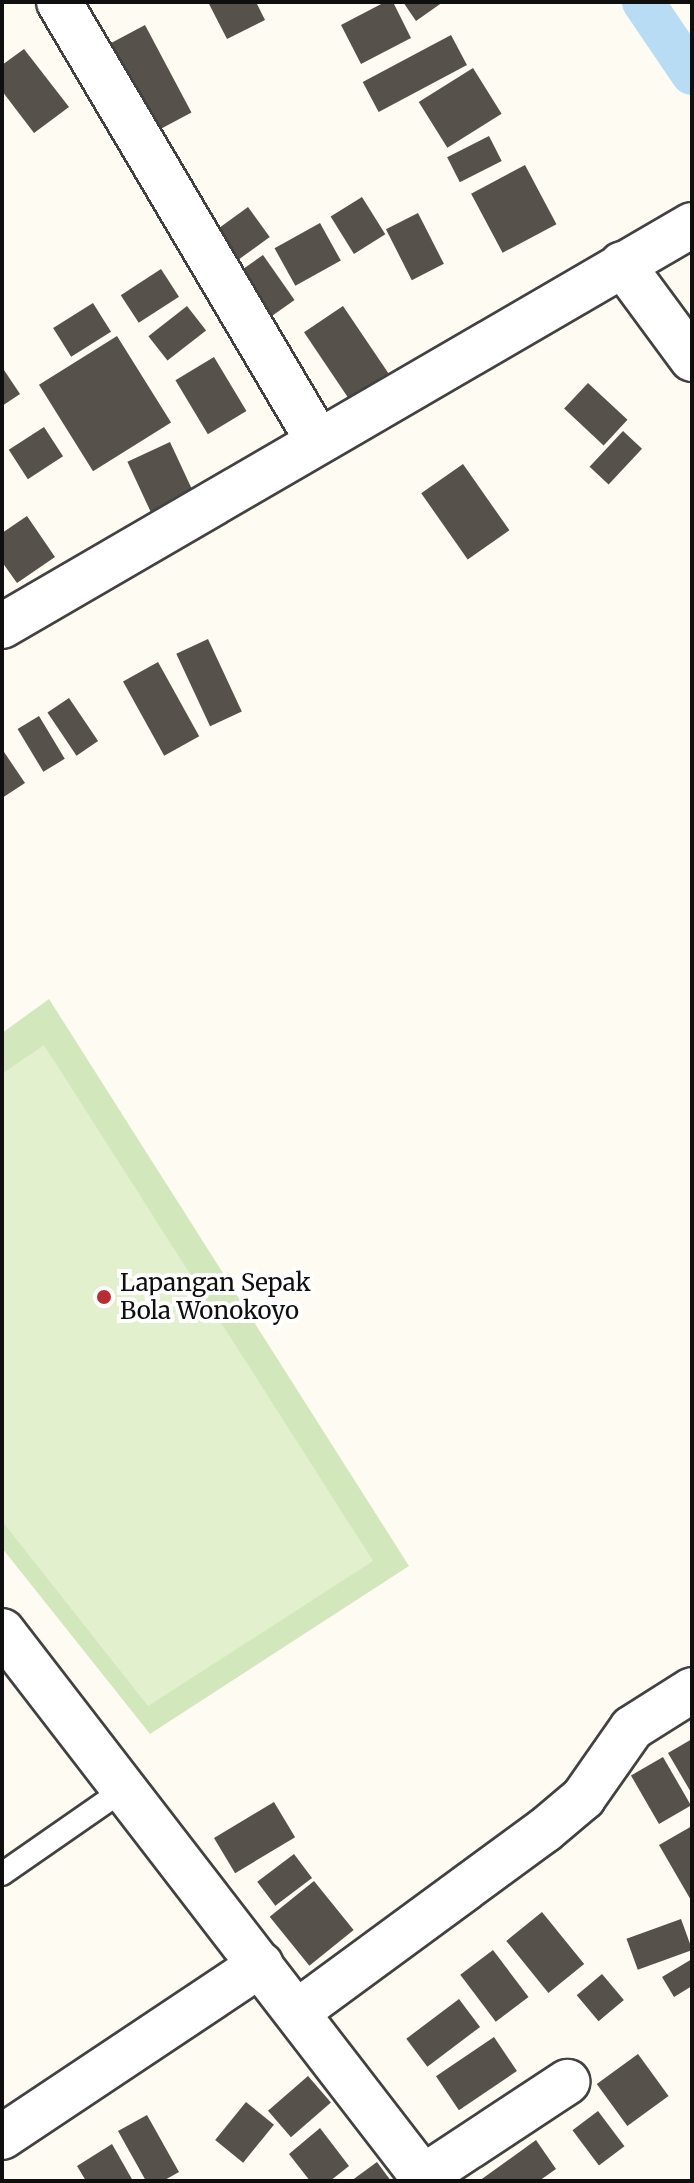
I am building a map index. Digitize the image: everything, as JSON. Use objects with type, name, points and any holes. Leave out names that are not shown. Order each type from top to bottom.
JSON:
[{"type":"street","points":[[59,2],[317,439]]},
{"type":"street","points":[[2,626],[317,439],[692,225]]},
{"type":"street","points":[[622,264],[692,359]]},
{"type":"street","points":[[2,1631],[425,2179],[567,2082]]},
{"type":"street","points":[[297,2012],[545,1830],[583,1798],[632,1728],[692,1690]]},
{"type":"street","points":[[2,2137],[261,1964]]},
{"type":"lane","points":[[2,1874],[123,1790]]},
{"type":"green space","name":"Lapangan Sepak Bola Wonokoyo","points":[[49,999],[409,1566],[150,1734],[2,1548],[2,1033]]},
{"type":"green space","name":"Lapangan Sepak Bola Wonokoyo","points":[[44,1045],[373,1561],[148,1706],[2,1521],[2,1074]]},
{"type":"building","points":[[208,2],[256,2],[265,20],[227,39]]},
{"type":"building","points":[[385,2],[393,2],[411,38],[361,64],[341,25]]},
{"type":"building","points":[[403,2],[443,2],[416,21]]},
{"type":"building","points":[[145,25],[191,112],[147,136],[101,48]]},
{"type":"building","points":[[451,35],[467,65],[379,112],[363,82]]},
{"type":"building","points":[[24,49],[69,107],[34,133],[2,91],[2,65]]},
{"type":"building","points":[[473,68],[502,114],[447,148],[419,102]]},
{"type":"building","points":[[489,136],[502,161],[460,182],[447,157]]},
{"type":"building","points":[[525,165],[556,224],[503,253],[471,194]]},
{"type":"building","points":[[362,197],[385,234],[354,254],[331,217]]},
{"type":"building","points":[[248,207],[270,237],[228,267],[206,238]]},
{"type":"building","points":[[418,213],[444,264],[412,280],[386,229]]},
{"type":"building","points":[[320,223],[341,261],[295,286],[275,248]]},
{"type":"building","points":[[263,255],[295,300],[260,324],[229,279]]},
{"type":"building","points":[[161,269],[179,297],[139,323],[121,295]]},
{"type":"building","points":[[93,303],[111,332],[71,357],[53,328]]},
{"type":"building","points":[[187,306],[206,330],[167,361],[148,336]]},
{"type":"building","points":[[343,306],[393,381],[354,407],[304,332]]},
{"type":"building","points":[[117,336],[171,423],[93,471],[39,385]]},
{"type":"building","points":[[214,357],[246,411],[208,434],[175,380]]},
{"type":"building","points":[[2,367],[20,394],[2,406]]},
{"type":"building","points":[[588,383],[627,420],[604,445],[564,409]]},
{"type":"building","points":[[44,427],[63,456],[28,479],[9,450]]},
{"type":"building","points":[[623,431],[642,449],[609,485],[590,467]]},
{"type":"building","points":[[170,442],[194,494],[151,514],[127,462]]},
{"type":"building","points":[[463,464],[509,530],[468,560],[421,493]]},
{"type":"building","points":[[27,516],[55,557],[17,583],[2,562],[2,533]]},
{"type":"building","points":[[208,639],[242,712],[210,726],[176,654]]},
{"type":"building","points":[[158,662],[199,736],[164,756],[123,681]]},
{"type":"building","points":[[69,698],[98,741],[77,756],[47,713]]},
{"type":"building","points":[[39,716],[65,759],[43,772],[18,729]]},
{"type":"building","points":[[2,749],[25,783],[2,798]]},
{"type":"building","points":[[692,1739],[692,1794],[668,1753]]},
{"type":"building","points":[[663,1757],[691,1805],[659,1824],[631,1775]]},
{"type":"building","points":[[274,1802],[295,1837],[235,1873],[214,1838]]},
{"type":"building","points":[[692,1826],[692,1902],[659,1845]]},
{"type":"building","points":[[294,1854],[312,1878],[275,1906],[257,1882]]},
{"type":"building","points":[[314,1881],[354,1930],[309,1966],[270,1917]]},
{"type":"building","points":[[542,1912],[584,1964],[548,1993],[506,1941]]},
{"type":"building","points":[[681,1919],[692,1950],[638,1970],[626,1939]]},
{"type":"building","points":[[493,1950],[529,1997],[496,2022],[460,1975]]},
{"type":"building","points":[[692,1959],[692,1986],[674,1997],[662,1977]]},
{"type":"building","points":[[602,1974],[624,2000],[599,2021],[577,1995]]},
{"type":"building","points":[[459,1999],[480,2027],[427,2067],[406,2039]]},
{"type":"building","points":[[494,2037],[517,2071],[459,2110],[436,2076]]},
{"type":"building","points":[[638,2054],[669,2096],[627,2126],[597,2084]]},
{"type":"building","points":[[308,2076],[331,2102],[291,2137],[268,2111]]},
{"type":"building","points":[[246,2102],[274,2125],[243,2163],[215,2140]]},
{"type":"building","points":[[598,2111],[624,2146],[599,2165],[572,2130]]},
{"type":"building","points":[[147,2115],[179,2172],[163,2181],[146,2181],[118,2131]]},
{"type":"building","points":[[320,2128],[349,2166],[330,2181],[310,2181],[289,2154]]},
{"type":"building","points":[[536,2140],[556,2169],[539,2181],[479,2181]]},
{"type":"building","points":[[112,2144],[133,2181],[86,2181],[77,2166]]},
{"type":"building","points":[[377,2162],[391,2181],[351,2181]]},
{"type":"waterway","points":[[643,2],[692,74]]},
{"type":"place","name":"Lapangan Sepak Bola Wonokoyo","points":[[104,1297]]}]
